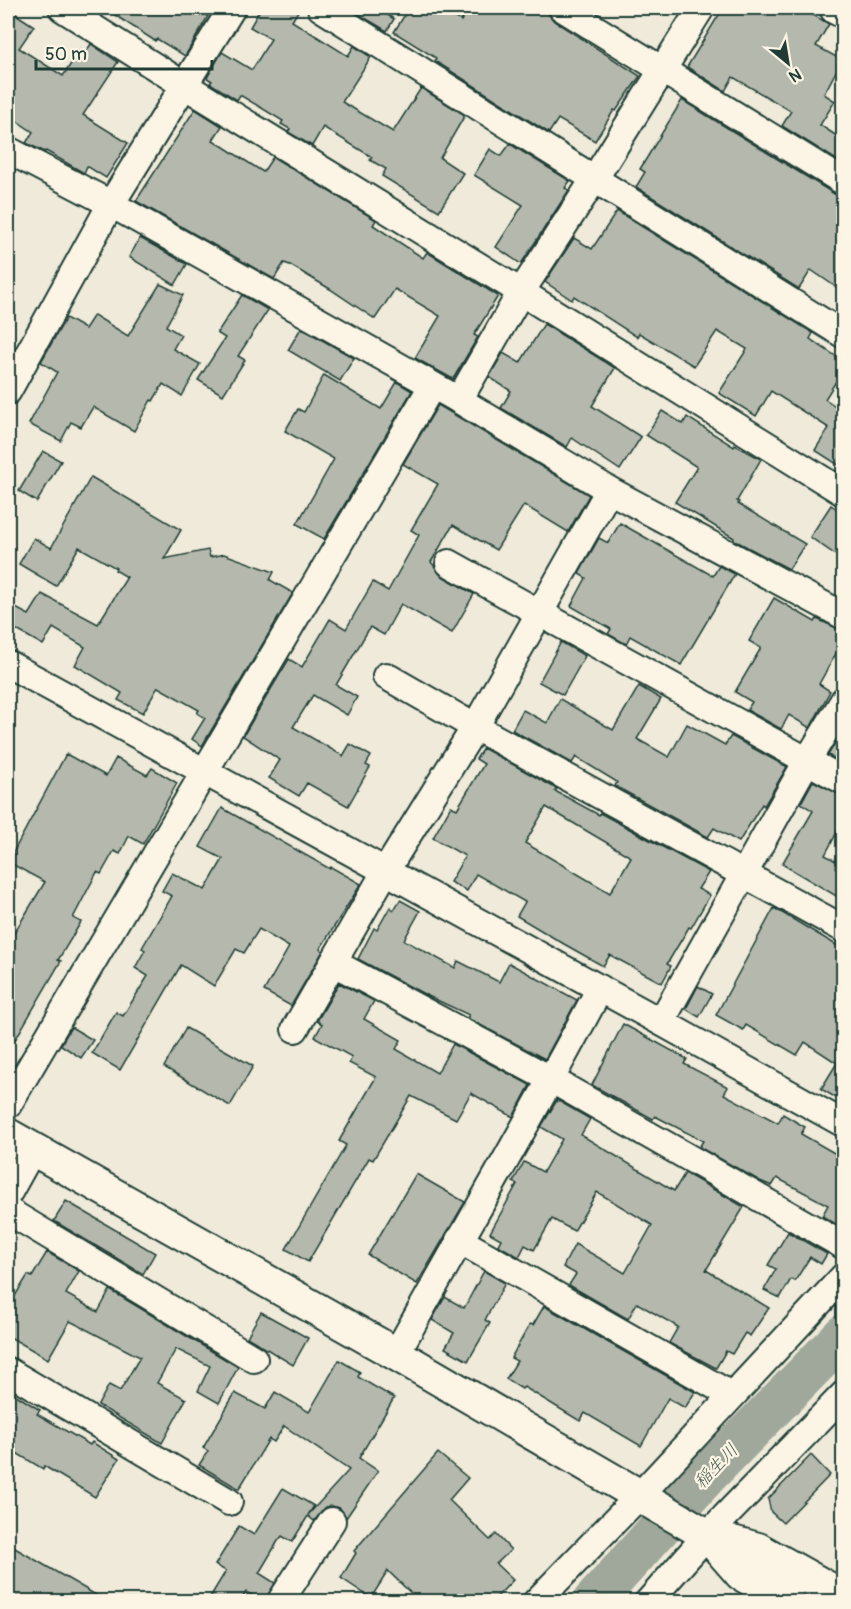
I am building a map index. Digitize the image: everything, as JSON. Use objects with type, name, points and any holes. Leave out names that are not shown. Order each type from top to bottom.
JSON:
[{"type":"street","points":[[62,8],[184,86],[521,292],[843,493]]},
{"type":"street","points":[[8,391],[111,204],[232,8]]},
{"type":"street","points":[[321,8],[596,178],[843,335]]},
{"type":"street","points":[[562,8],[843,182]]},
{"type":"street","points":[[459,400],[521,292],[596,178],[701,8]]},
{"type":"street","points":[[836,8],[843,12]]},
{"type":"street","points":[[8,150],[111,204],[459,400],[609,490],[843,616]]},
{"type":"street","points":[[8,1105],[432,386]]},
{"type":"street","points":[[295,1029],[385,872],[475,727],[609,490]]},
{"type":"street","points":[[449,564],[843,781]]},
{"type":"street","points":[[8,664],[600,988],[843,1124]]},
{"type":"street","points":[[386,676],[843,929]]},
{"type":"street","points":[[661,1022],[843,700]]},
{"type":"street","points":[[334,963],[552,1080],[843,1246]]},
{"type":"street","points":[[396,1354],[552,1080],[600,988]]},
{"type":"street","points":[[8,1194],[20,1142],[396,1354],[701,1532],[758,1549],[843,1597]]},
{"type":"street","points":[[8,1211],[254,1359]]},
{"type":"street","points":[[459,1240],[731,1395]]},
{"type":"street","points":[[536,1602],[646,1499],[731,1395],[843,1276]]},
{"type":"street","points":[[8,1371],[229,1502]]},
{"type":"street","points":[[648,1602],[701,1532],[843,1394]]},
{"type":"street","points":[[280,1602],[332,1521]]},
{"type":"street","points":[[701,1532],[741,1574],[790,1602]]},
{"type":"building","points":[[104,8],[193,8],[208,16],[185,56],[157,39],[155,41]]},
{"type":"building","points":[[261,8],[300,8],[292,21],[348,56],[354,46],[371,57],[342,102],[393,132],[421,88],[465,115],[440,158],[463,173],[439,211],[382,176],[386,169],[370,160],[372,157],[323,127],[312,146],[288,132],[290,129],[281,124],[283,121],[240,95],[237,100],[210,83],[212,81],[207,78],[222,52],[252,70],[271,39],[250,27]]},
{"type":"building","points":[[348,8],[377,8],[394,19],[387,31]]},
{"type":"building","points":[[409,8],[438,8],[461,21],[469,8],[547,8],[554,21],[640,76],[616,111],[614,110],[595,141],[558,119],[549,133],[435,61],[436,58],[394,32]]},
{"type":"building","points":[[723,8],[801,8],[829,24],[816,46],[842,60],[824,94],[835,101],[820,125],[843,140],[843,164],[782,126],[791,111],[733,77],[725,91],[687,67]]},
{"type":"building","points":[[8,9],[34,26],[19,48],[63,76],[80,50],[85,53],[91,44],[118,62],[83,115],[128,143],[106,178],[87,166],[84,173],[46,151],[26,143],[33,132],[8,115]]},
{"type":"building","points":[[682,100],[836,195],[843,197],[843,275],[836,287],[811,270],[799,289],[636,187],[645,172],[640,169]]},
{"type":"building","points":[[195,109],[222,126],[213,140],[263,172],[273,157],[376,220],[373,225],[423,258],[427,252],[498,296],[474,335],[478,337],[453,379],[415,358],[440,316],[395,289],[375,319],[290,265],[284,263],[274,279],[136,201]]},
{"type":"building","points":[[510,144],[570,181],[565,188],[569,190],[521,264],[496,247],[523,205],[474,175],[490,149],[501,156]]},
{"type":"building","points":[[617,211],[813,333],[810,339],[843,361],[843,370],[825,399],[840,409],[843,404],[843,468],[815,450],[829,428],[771,391],[756,416],[719,393],[747,349],[717,331],[694,366],[639,333],[637,337],[574,296],[572,300],[545,282],[574,238],[592,249]]},
{"type":"building","points":[[140,238],[187,264],[175,285],[129,257]]},
{"type":"building","points":[[160,284],[183,295],[166,326],[181,335],[173,349],[200,364],[182,396],[163,384],[153,401],[151,400],[134,431],[93,407],[81,427],[71,422],[61,441],[29,424],[57,372],[41,362],[66,318],[85,329],[94,315],[128,336]]},
{"type":"building","points":[[242,295],[268,310],[238,356],[245,360],[223,395],[198,380],[225,338],[217,333]]},
{"type":"building","points":[[544,324],[615,368],[592,406],[641,437],[620,470],[572,438],[567,447],[501,408],[511,391],[489,377],[503,353],[520,363]]},
{"type":"building","points":[[301,328],[354,358],[340,381],[288,350]]},
{"type":"building","points":[[324,375],[381,409],[397,382],[412,391],[324,539],[297,524],[334,459],[285,431],[298,409],[304,412]]},
{"type":"building","points":[[438,405],[589,495],[568,532],[524,505],[496,550],[453,525],[431,562],[442,576],[474,594],[452,633],[401,604],[384,635],[370,627],[336,685],[357,697],[347,715],[313,695],[293,727],[343,756],[350,744],[371,756],[366,765],[370,767],[348,806],[307,783],[299,796],[269,778],[280,760],[243,736],[289,659],[302,667],[330,619],[346,629],[373,582],[388,591],[419,535],[411,530],[438,484],[403,464]]},
{"type":"building","points":[[662,411],[683,424],[687,417],[734,447],[735,445],[761,459],[737,501],[738,504],[805,544],[789,569],[734,540],[675,502],[697,467],[646,435]]},
{"type":"building","points":[[43,451],[61,461],[37,502],[19,491]]},
{"type":"building","points":[[91,477],[181,530],[164,559],[208,550],[210,557],[224,554],[274,572],[270,580],[293,593],[202,746],[192,739],[205,718],[197,713],[199,710],[158,687],[143,713],[118,700],[122,693],[75,665],[85,647],[53,628],[43,645],[8,625],[8,604],[29,615],[42,594],[98,624],[127,577],[115,570],[116,568],[79,547],[56,586],[19,564],[34,538],[51,548]]},
{"type":"building","points":[[831,505],[843,513],[843,560],[810,537]]},
{"type":"building","points":[[620,523],[713,576],[719,566],[735,574],[681,665],[630,636],[626,644],[608,634],[611,629],[571,606],[586,578],[579,574],[599,538],[608,543]]},
{"type":"building","points":[[774,598],[815,622],[817,619],[843,631],[843,641],[819,684],[830,691],[810,728],[789,715],[781,729],[747,710],[752,702],[735,692],[761,648],[749,641]]},
{"type":"building","points":[[561,642],[585,656],[563,695],[539,682]]},
{"type":"building","points":[[639,686],[661,699],[637,739],[669,757],[687,724],[725,745],[731,736],[787,767],[739,842],[714,828],[708,837],[615,786],[617,782],[576,757],[572,763],[512,730],[523,710],[547,723],[560,699],[613,730]]},
{"type":"building","points":[[843,730],[843,764],[828,755]]},
{"type":"building","points":[[483,748],[557,789],[555,791],[709,872],[698,889],[710,895],[667,964],[671,966],[662,983],[610,955],[603,966],[564,944],[517,916],[525,902],[476,874],[467,891],[450,882],[465,856],[433,838],[451,806],[457,809],[484,764],[476,759]],"holes":[[[546,807],[631,857],[610,893],[525,843]]]},
{"type":"building","points":[[66,754],[106,776],[116,758],[147,775],[152,768],[177,783],[143,844],[129,836],[120,854],[114,851],[101,874],[97,872],[73,918],[81,922],[8,1052],[8,943],[45,882],[8,862]]},
{"type":"building","points":[[813,781],[843,796],[843,821],[825,855],[843,865],[843,900],[782,864],[813,811],[801,803]]},
{"type":"building","points":[[222,808],[361,884],[320,949],[323,951],[291,1006],[264,991],[289,947],[259,929],[244,953],[236,949],[214,986],[181,965],[120,1070],[92,1053],[116,1012],[123,1016],[148,976],[135,968],[145,950],[142,948],[172,896],[162,891],[172,873],[205,890],[223,859],[200,847]]},
{"type":"building","points":[[400,900],[420,911],[404,940],[455,968],[458,961],[499,982],[509,963],[577,1000],[545,1059],[467,1018],[469,1015],[358,959],[374,928],[377,930],[390,907],[394,910]]},
{"type":"building","points":[[774,908],[843,949],[843,1102],[821,1089],[837,1063],[805,1042],[797,1055],[746,1025],[743,1030],[716,1015]]},
{"type":"building","points":[[339,983],[374,1001],[364,1019],[401,1040],[396,1049],[437,1073],[453,1044],[530,1085],[513,1117],[471,1093],[456,1119],[411,1096],[373,1160],[369,1158],[308,1262],[286,1249],[346,1145],[339,1141],[376,1077],[349,1063],[352,1057],[315,1037],[322,1024],[317,1021]]},
{"type":"building","points":[[698,986],[712,994],[699,1017],[686,1009]]},
{"type":"building","points":[[623,1024],[687,1059],[684,1064],[728,1087],[724,1094],[778,1123],[783,1114],[805,1127],[801,1134],[843,1158],[843,1228],[822,1216],[828,1205],[777,1178],[772,1186],[760,1181],[699,1147],[703,1141],[655,1116],[653,1119],[592,1085]]},
{"type":"building","points":[[71,1027],[93,1040],[81,1058],[61,1045]]},
{"type":"building","points":[[186,1028],[253,1066],[230,1106],[164,1067]]},
{"type":"building","points":[[557,1100],[590,1119],[581,1135],[674,1191],[685,1173],[744,1207],[706,1270],[769,1308],[750,1336],[745,1333],[732,1354],[726,1351],[716,1368],[669,1343],[678,1327],[637,1303],[628,1319],[569,1285],[576,1274],[563,1267],[575,1244],[625,1273],[652,1225],[597,1192],[574,1231],[552,1219],[534,1250],[525,1245],[519,1257],[498,1245],[501,1239],[490,1233],[517,1184],[513,1182],[524,1162],[543,1172],[562,1139],[541,1127]]},
{"type":"building","points":[[416,1174],[465,1202],[417,1284],[368,1255]]},
{"type":"building","points":[[66,1201],[155,1253],[143,1274],[54,1221]]},
{"type":"building","points":[[788,1232],[827,1254],[821,1264],[810,1257],[795,1281],[791,1279],[780,1298],[764,1290],[776,1269],[768,1265]]},
{"type":"building","points":[[47,1252],[79,1271],[66,1294],[98,1312],[110,1290],[238,1367],[219,1403],[198,1391],[210,1366],[176,1349],[157,1383],[186,1399],[162,1443],[98,1405],[109,1385],[120,1391],[140,1357],[70,1321],[48,1359],[8,1336],[8,1291],[15,1296],[28,1275],[32,1277]]},
{"type":"building","points":[[484,1271],[505,1283],[485,1320],[490,1323],[468,1361],[445,1348],[454,1333],[432,1320],[445,1297],[464,1308]]},
{"type":"building","points":[[544,1306],[695,1392],[685,1408],[668,1398],[641,1446],[585,1413],[580,1421],[524,1387],[522,1389],[506,1379],[517,1361],[511,1358],[530,1324],[533,1325]]},
{"type":"building","points":[[261,1312],[308,1338],[293,1365],[247,1337]]},
{"type":"building","points":[[339,1360],[360,1372],[358,1377],[394,1398],[359,1458],[378,1471],[346,1518],[340,1508],[326,1507],[314,1521],[308,1516],[292,1542],[282,1536],[259,1573],[275,1583],[265,1602],[246,1592],[240,1602],[207,1602],[226,1571],[215,1565],[239,1526],[254,1535],[283,1488],[314,1506],[308,1515],[349,1470],[284,1426],[274,1442],[269,1439],[239,1489],[199,1465],[208,1451],[203,1448],[235,1393],[265,1409],[275,1392],[309,1412]]},
{"type":"building","points":[[8,1390],[40,1410],[37,1414],[90,1445],[92,1442],[119,1459],[95,1497],[44,1466],[43,1469],[8,1448]]},
{"type":"building","points":[[438,1453],[468,1478],[449,1500],[490,1540],[496,1534],[511,1550],[496,1564],[513,1580],[492,1602],[420,1602],[388,1571],[371,1598],[341,1578],[356,1553],[354,1551]]},
{"type":"building","points":[[811,1455],[830,1475],[783,1523],[771,1512],[768,1499]]},
{"type":"building","points":[[8,1544],[108,1602],[8,1602]]},
{"type":"waterway","name":"稲生川","points":[[593,1602],[707,1475],[844,1335]]}]
